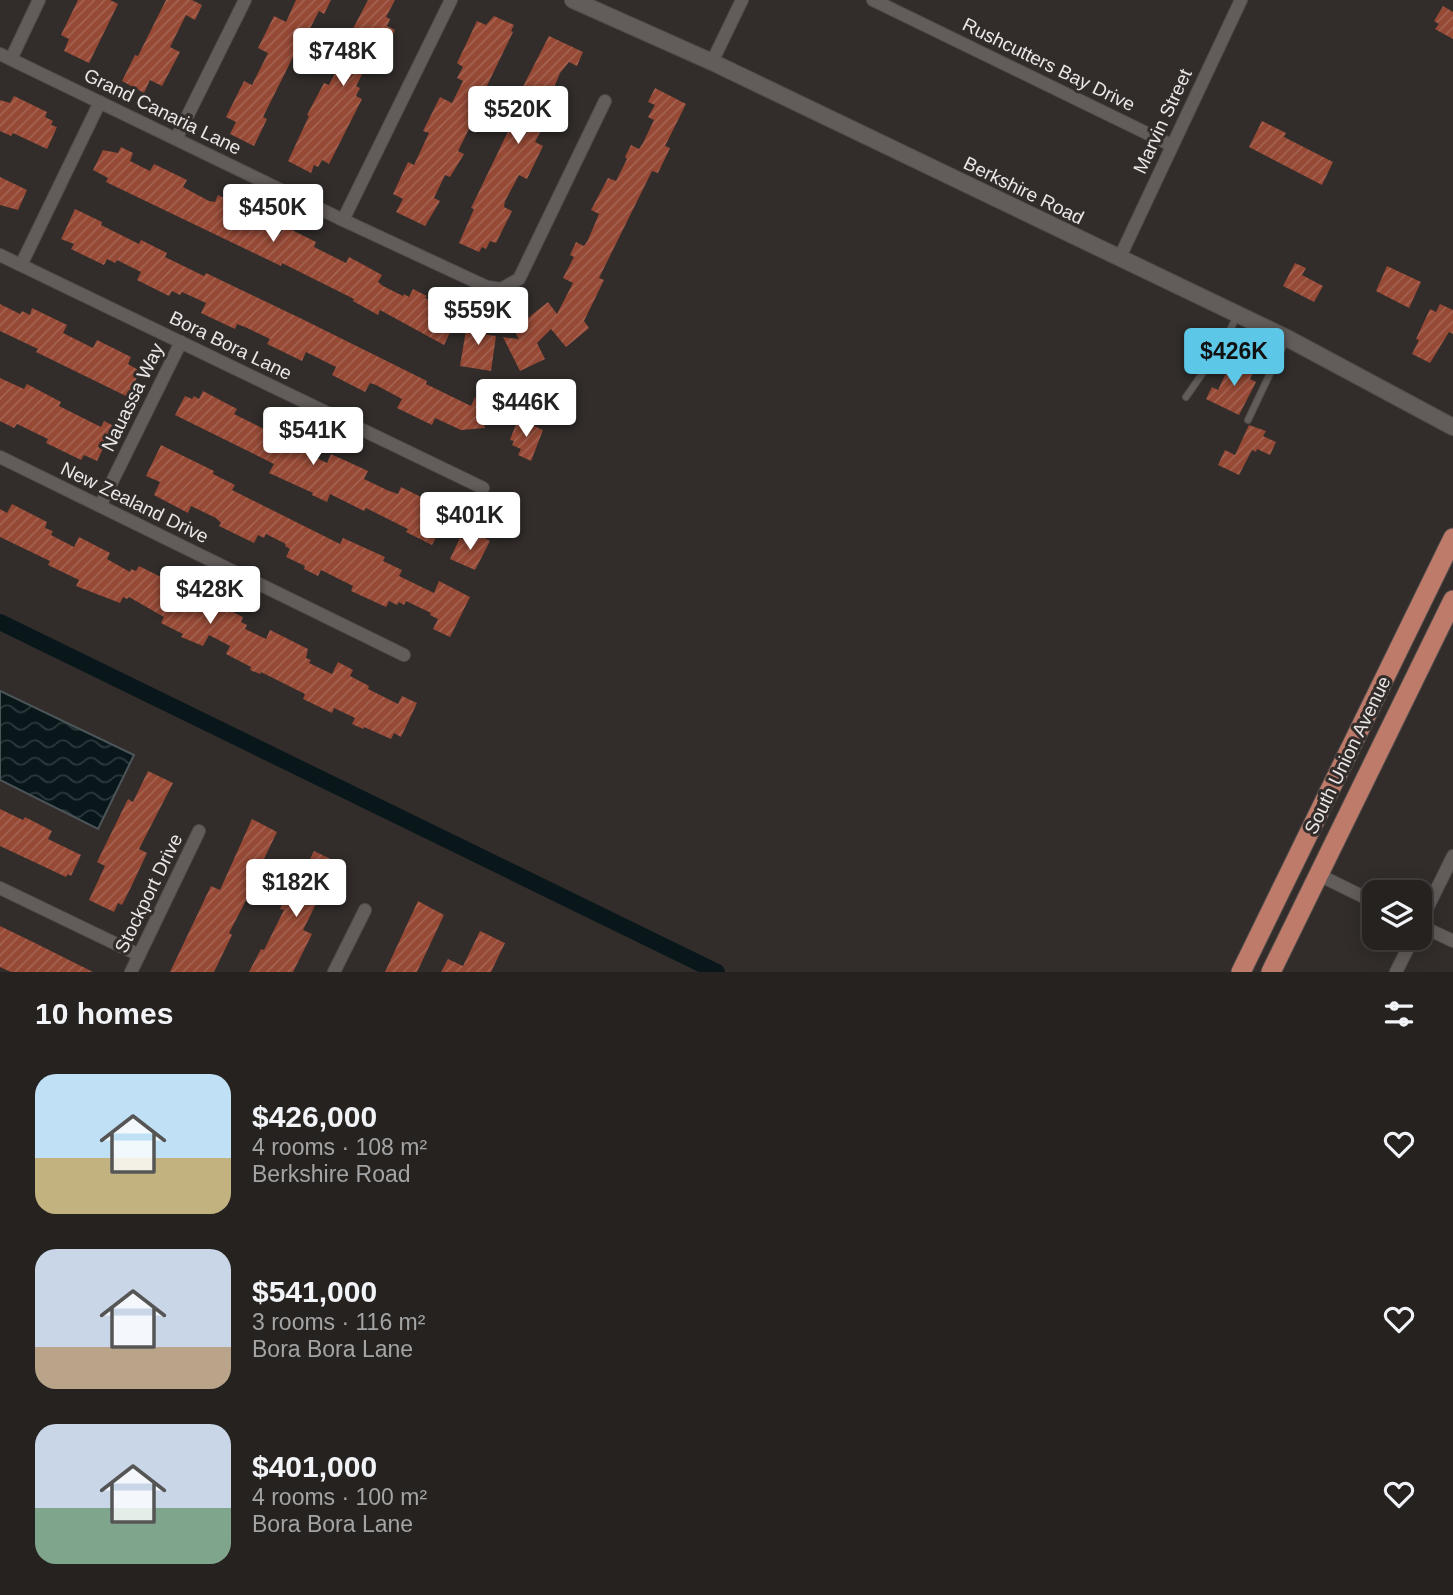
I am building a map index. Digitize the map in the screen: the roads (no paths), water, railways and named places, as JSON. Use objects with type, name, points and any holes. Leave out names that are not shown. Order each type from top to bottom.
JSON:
[{"type":"main road","name":"South Union Avenue","points":[[1241,972],[1453,538]]},
{"type":"main road","name":"South Union Avenue","points":[[1271,972],[1453,600]]},
{"type":"street","points":[[5,56],[39,0]]},
{"type":"street","points":[[176,139],[245,0]]},
{"type":"street","points":[[344,220],[451,0]]},
{"type":"street","name":"Berkshire Road","points":[[573,0],[712,62],[1287,338],[1453,426]]},
{"type":"street","points":[[712,62],[742,0]]},
{"type":"street","name":"Rushcutters Bay Drive","points":[[873,0],[1171,145]]},
{"type":"street","name":"Marvin Street","points":[[1118,259],[1241,0]]},
{"type":"street","name":"Grand Canaria Lane","points":[[5,56],[344,220],[487,287],[501,289],[519,279],[605,101]]},
{"type":"street","points":[[22,265],[100,102]]},
{"type":"street","name":"Bora Bora Lane","points":[[0,255],[483,488]]},
{"type":"street","name":"Nauassa Way","points":[[100,506],[181,342]]},
{"type":"street","name":"New Zealand Drive","points":[[0,457],[404,655]]},
{"type":"street","name":"Stockport Drive","points":[[131,972],[199,831]]},
{"type":"street","points":[[1432,899],[1453,856]]},
{"type":"street","points":[[1319,874],[1362,896]]},
{"type":"street","points":[[0,888],[139,956]]},
{"type":"street","points":[[334,972],[365,910]]},
{"type":"street","points":[[1432,931],[1453,941]]},
{"type":"street","points":[[1396,972],[1407,950]]},
{"type":"lane","points":[[1186,397],[1223,344],[1238,315]]},
{"type":"lane","points":[[1248,420],[1287,338]]},
{"type":"water","points":[[0,691],[134,755],[98,829],[0,780]]},
{"type":"waterway","points":[[0,622],[717,972]]}]
